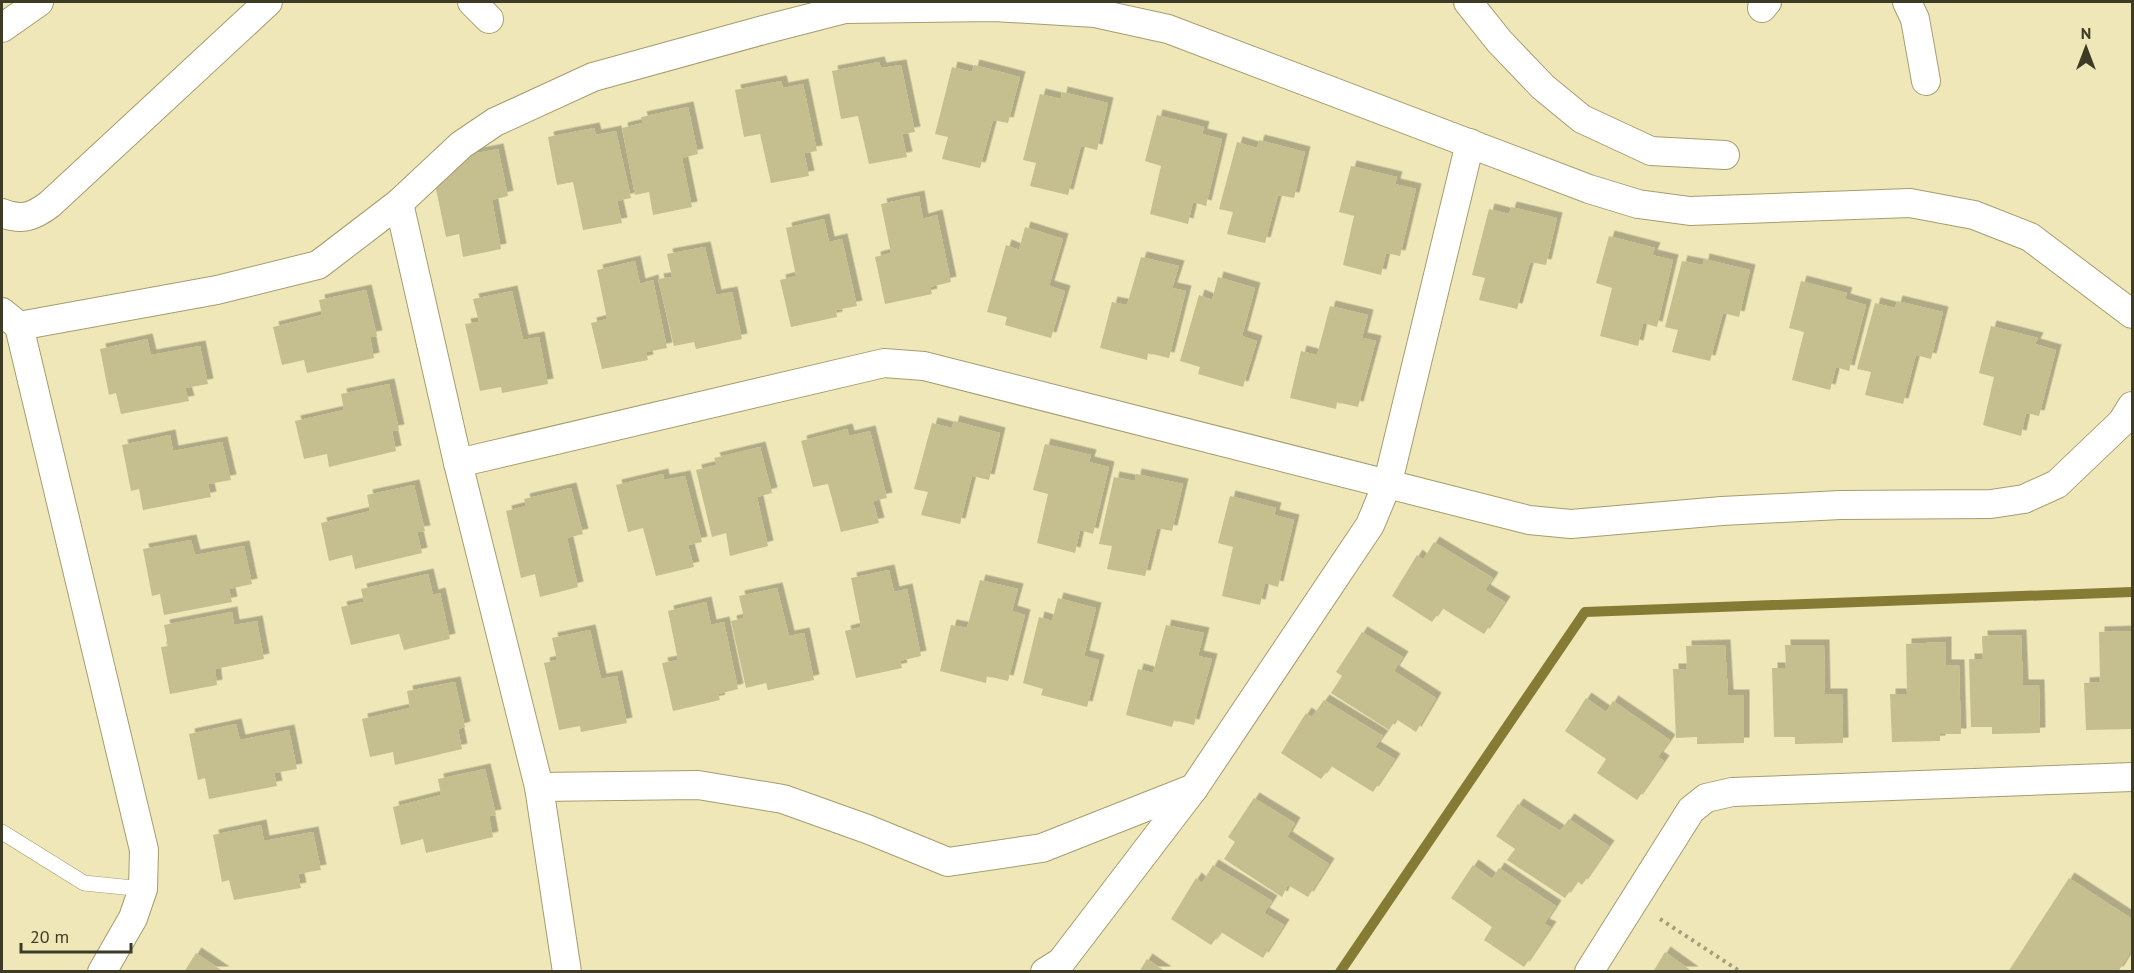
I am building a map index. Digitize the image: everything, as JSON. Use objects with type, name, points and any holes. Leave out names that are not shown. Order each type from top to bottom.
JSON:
[{"type":"street","points":[[2,28],[39,2]]},
{"type":"street","points":[[2,213],[13,218],[34,216],[50,204],[268,2]]},
{"type":"street","points":[[1468,2],[1499,41],[1543,87],[1582,118],[1651,151],[1725,155]]},
{"type":"street","points":[[1907,2],[1915,20],[1926,81]]},
{"type":"street","points":[[102,972],[133,918],[143,889],[144,850],[10,319],[217,290],[318,265],[399,203],[461,145],[495,122],[541,99],[593,78],[845,9],[994,7],[1095,14],[1168,29],[1638,204],[1690,211],[1910,203],[1974,215],[2030,237],[2133,314]]},
{"type":"street","points":[[1045,972],[1061,962],[1194,789],[1370,525],[1388,482],[1470,143]]},
{"type":"street","points":[[399,203],[458,463],[539,787],[567,972]]},
{"type":"street","points":[[458,463],[884,363],[924,366],[1388,482],[1529,520],[1571,524],[1722,511],[1840,505],[1991,504],[2024,499],[2057,484],[2122,422],[2133,406]]},
{"type":"street","points":[[1589,972],[1692,810],[1706,798],[1732,792],[2133,777]]},
{"type":"street","points":[[539,787],[698,785],[783,799],[867,829],[948,862],[1042,848],[1194,789]]},
{"type":"lane","points":[[2,832],[84,883],[143,889]]},
{"type":"path","points":[[1651,913],[1741,972]]},
{"type":"building","points":[[879,62],[881,68],[901,65],[915,132],[902,134],[907,157],[869,164],[858,116],[841,119],[832,71]]},
{"type":"building","points":[[974,65],[1020,77],[1008,123],[993,120],[980,168],[942,159],[948,137],[935,134],[952,67],[972,72]]},
{"type":"building","points":[[781,81],[783,88],[803,84],[817,151],[804,153],[809,176],[771,183],[760,134],[744,137],[735,90]]},
{"type":"building","points":[[1062,92],[1108,103],[1097,150],[1081,146],[1068,195],[1030,186],[1036,163],[1023,160],[1040,94],[1061,99]]},
{"type":"building","points":[[688,107],[698,154],[682,158],[692,207],[653,215],[649,192],[635,195],[622,128],[643,123],[641,117]]},
{"type":"building","points":[[1157,115],[1204,127],[1202,134],[1222,139],[1206,206],[1193,202],[1188,224],[1150,214],[1161,166],[1145,161]]},
{"type":"building","points":[[594,128],[596,135],[616,131],[631,198],[617,201],[622,223],[583,230],[573,182],[557,185],[548,137]]},
{"type":"building","points":[[1259,140],[1305,152],[1294,198],[1278,195],[1265,243],[1227,234],[1233,212],[1219,209],[1237,142],[1257,148]]},
{"type":"building","points":[[498,149],[508,196],[492,200],[501,249],[463,257],[459,234],[446,237],[432,170],[451,158]]},
{"type":"building","points":[[1351,166],[1397,177],[1395,184],[1416,189],[1400,256],[1386,253],[1381,275],[1343,265],[1354,216],[1339,212]]},
{"type":"building","points":[[919,196],[923,219],[937,215],[951,282],[930,287],[932,294],[885,304],[875,257],[891,253],[881,204]]},
{"type":"building","points":[[1511,207],[1557,218],[1546,265],[1530,262],[1517,309],[1479,300],[1485,278],[1472,275],[1489,209],[1509,214]]},
{"type":"building","points":[[824,219],[829,242],[842,239],[857,306],[836,310],[837,317],[791,327],[780,280],[796,276],[786,228]]},
{"type":"building","points":[[1025,227],[1063,239],[1049,286],[1065,291],[1051,338],[1005,325],[1007,317],[987,312],[1006,245],[1019,250]]},
{"type":"building","points":[[1609,236],[1655,248],[1652,255],[1673,260],[1657,327],[1643,323],[1638,346],[1600,336],[1612,288],[1596,283]]},
{"type":"building","points":[[705,247],[716,295],[732,292],[742,339],[696,349],[694,342],[674,346],[658,279],[672,277],[667,254]]},
{"type":"building","points":[[1141,257],[1179,266],[1172,288],[1186,291],[1169,358],[1148,353],[1147,360],[1100,348],[1112,302],[1127,305]]},
{"type":"building","points":[[1704,259],[1750,270],[1739,317],[1723,313],[1710,361],[1672,352],[1678,330],[1665,327],[1682,261],[1703,265]]},
{"type":"building","points":[[635,261],[640,284],[653,280],[667,348],[646,352],[648,360],[602,369],[591,323],[607,319],[597,270]]},
{"type":"building","points":[[1218,277],[1255,288],[1242,336],[1257,341],[1243,387],[1198,374],[1200,367],[1180,361],[1199,295],[1212,300]]},
{"type":"building","points":[[1801,281],[1847,293],[1845,299],[1866,305],[1849,371],[1836,367],[1830,390],[1792,380],[1804,332],[1789,328]]},
{"type":"building","points":[[366,290],[377,336],[370,337],[374,358],[307,373],[304,360],[282,365],[273,327],[322,315],[319,300]]},
{"type":"building","points":[[512,291],[523,340],[539,337],[548,384],[502,393],[501,387],[480,391],[465,324],[479,322],[473,299]]},
{"type":"building","points":[[1897,301],[1943,312],[1931,359],[1916,355],[1903,404],[1865,395],[1871,372],[1857,369],[1875,303],[1895,308]]},
{"type":"building","points":[[1330,306],[1368,315],[1362,338],[1376,341],[1358,407],[1337,402],[1336,409],[1290,398],[1301,351],[1317,355]]},
{"type":"building","points":[[1991,326],[2038,338],[2035,344],[2056,350],[2039,416],[2026,413],[2021,436],[1983,425],[1994,377],[1979,373]]},
{"type":"building","points":[[147,339],[151,355],[200,346],[208,384],[185,388],[189,401],[121,414],[116,393],[109,395],[100,349]]},
{"type":"building","points":[[389,384],[399,430],[392,431],[396,451],[329,467],[327,454],[304,459],[295,421],[344,410],[341,394]]},
{"type":"building","points":[[954,421],[1000,433],[989,480],[972,476],[960,524],[921,515],[928,492],[914,489],[932,423],[952,428]]},
{"type":"building","points":[[847,429],[849,436],[870,431],[887,498],[873,501],[879,523],[841,532],[828,484],[813,487],[801,441]]},
{"type":"building","points":[[170,435],[173,451],[222,442],[231,480],[208,484],[211,497],[143,510],[139,489],[131,491],[122,445]]},
{"type":"building","points":[[1045,444],[1091,455],[1089,462],[1109,467],[1093,534],[1080,530],[1075,553],[1037,543],[1048,494],[1033,490]]},
{"type":"building","points":[[760,447],[772,493],[757,497],[768,546],[730,556],[726,533],[712,537],[696,470],[717,465],[714,458]]},
{"type":"building","points":[[663,474],[664,480],[685,476],[702,542],[688,545],[694,567],[656,576],[643,528],[628,532],[616,485]]},
{"type":"building","points":[[1136,474],[1183,484],[1172,531],[1157,528],[1145,576],[1107,569],[1112,546],[1099,544],[1114,477],[1135,481]]},
{"type":"building","points":[[414,485],[425,531],[417,532],[422,553],[355,569],[352,555],[329,561],[321,523],[370,511],[367,495]]},
{"type":"building","points":[[571,488],[583,534],[567,538],[578,587],[540,597],[535,574],[521,578],[506,511],[526,506],[524,499]]},
{"type":"building","points":[[1230,496],[1276,508],[1274,515],[1294,520],[1278,587],[1265,583],[1260,605],[1222,596],[1233,547],[1218,543]]},
{"type":"building","points":[[191,540],[195,555],[244,546],[252,584],[229,589],[232,602],[164,615],[160,594],[152,596],[143,549]]},
{"type":"building","points":[[1434,542],[1493,578],[1485,590],[1505,602],[1484,634],[1442,608],[1432,622],[1392,596],[1417,555],[1423,560]]},
{"type":"building","points":[[889,570],[894,592],[907,589],[921,656],[900,661],[902,668],[856,678],[845,631],[861,627],[851,578]]},
{"type":"building","points":[[428,574],[433,595],[440,593],[450,639],[404,650],[399,634],[351,645],[341,607],[364,602],[361,589]]},
{"type":"building","points":[[980,580],[1018,589],[1012,611],[1025,615],[1008,681],[987,676],[986,683],[940,671],[951,625],[967,628]]},
{"type":"building","points":[[777,588],[789,636],[804,633],[814,680],[768,690],[766,683],[746,688],[731,621],[744,618],[739,596]]},
{"type":"building","points":[[1058,598],[1096,608],[1084,656],[1099,660],[1087,707],[1041,695],[1043,689],[1023,683],[1039,617],[1052,621]]},
{"type":"building","points":[[706,602],[711,625],[724,622],[738,689],[718,694],[720,700],[673,711],[662,663],[678,660],[668,611]]},
{"type":"building","points":[[232,612],[234,625],[257,621],[264,659],[215,669],[217,685],[170,694],[161,647],[168,646],[164,625]]},
{"type":"building","points":[[1166,625],[1204,633],[1198,656],[1212,659],[1194,725],[1174,720],[1172,727],[1126,715],[1138,669],[1153,673]]},
{"type":"building","points":[[590,630],[601,679],[617,676],[627,723],[581,732],[580,726],[559,730],[544,663],[557,660],[552,638]]},
{"type":"building","points":[[2132,631],[2132,729],[2086,730],[2084,683],[2100,682],[2099,632]]},
{"type":"building","points":[[1362,632],[1403,657],[1394,671],[1436,698],[1416,732],[1396,719],[1389,730],[1331,693],[1342,676],[1336,672]]},
{"type":"building","points":[[2021,635],[2023,685],[2039,685],[2040,733],[1992,734],[1992,727],[1971,727],[1969,659],[1983,659],[1982,636]]},
{"type":"building","points":[[1946,642],[1946,665],[1959,665],[1961,734],[1940,734],[1940,741],[1892,742],[1890,694],[1907,694],[1906,644]]},
{"type":"building","points":[[1725,645],[1728,695],[1744,695],[1744,743],[1697,744],[1697,737],[1676,738],[1673,669],[1687,669],[1686,646]]},
{"type":"building","points":[[1785,645],[1824,645],[1825,694],[1842,694],[1843,743],[1795,744],[1795,737],[1774,737],[1772,668],[1786,668]]},
{"type":"building","points":[[455,682],[465,727],[458,729],[462,749],[395,765],[393,752],[370,757],[362,719],[410,708],[407,691]]},
{"type":"building","points":[[1586,698],[1606,712],[1613,701],[1670,740],[1658,757],[1664,761],[1637,800],[1597,773],[1606,759],[1565,731]]},
{"type":"building","points":[[1324,700],[1383,736],[1375,747],[1395,759],[1373,792],[1331,766],[1321,779],[1281,753],[1306,713],[1312,717]]},
{"type":"building","points":[[236,724],[240,740],[289,730],[297,769],[274,773],[277,786],[209,799],[205,778],[198,780],[189,734]]},
{"type":"building","points":[[485,769],[496,815],[489,816],[493,837],[426,853],[423,839],[401,845],[393,807],[441,795],[438,779]]},
{"type":"building","points":[[1254,798],[1295,823],[1287,837],[1329,864],[1308,897],[1288,885],[1282,897],[1224,859],[1235,842],[1228,837]]},
{"type":"building","points":[[1518,804],[1560,831],[1569,819],[1609,846],[1582,885],[1577,881],[1565,898],[1507,860],[1515,849],[1496,836]]},
{"type":"building","points":[[261,825],[264,841],[313,832],[321,870],[298,874],[301,888],[234,900],[229,880],[222,882],[213,835]]},
{"type":"building","points":[[1213,865],[1272,901],[1264,913],[1284,925],[1263,958],[1221,932],[1211,945],[1171,919],[1196,878],[1202,883]]},
{"type":"building","points":[[1473,865],[1492,879],[1499,868],[1556,906],[1544,924],[1551,927],[1524,967],[1484,940],[1492,927],[1451,898]]},
{"type":"building","points":[[2069,878],[2132,919],[2132,949],[2118,972],[2008,972]]},
{"type":"building","points":[[1665,952],[1693,972],[1653,972]]},
{"type":"building","points":[[196,953],[224,972],[184,972]]},
{"type":"building","points":[[1147,959],[1166,972],[1139,972]]},
{"type":"waterway","points":[[1340,972],[1585,612],[2132,592]]}]
